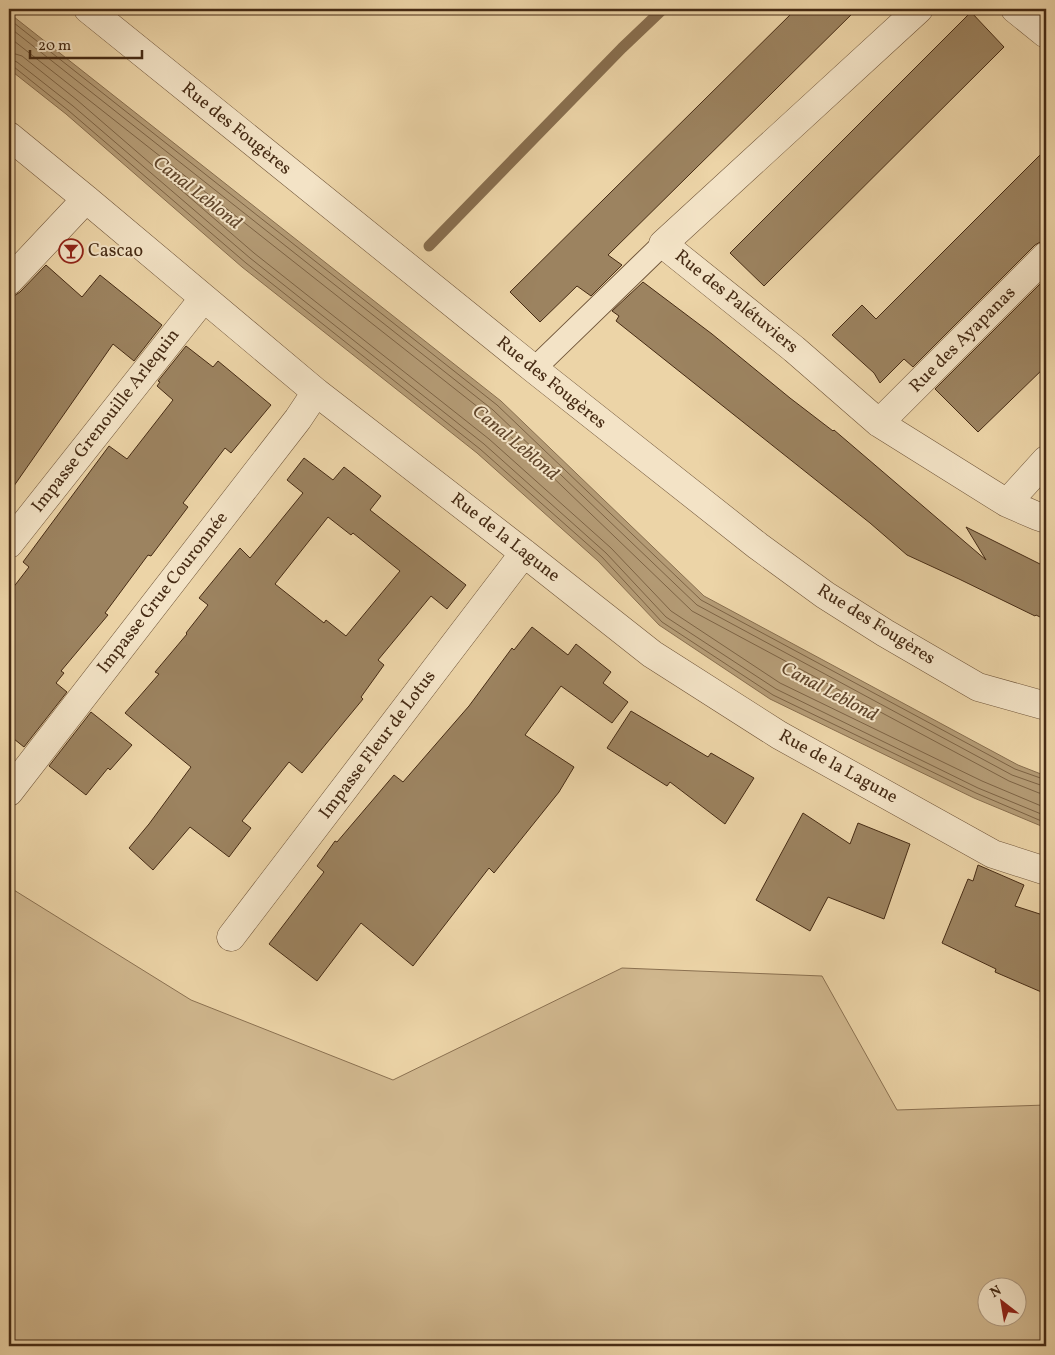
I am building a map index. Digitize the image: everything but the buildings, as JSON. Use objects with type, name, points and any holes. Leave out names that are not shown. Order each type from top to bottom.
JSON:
[{"type":"street","name":"Rue des Fougères","points":[[88,9],[534,369],[743,535],[825,595],[885,633],[978,687],[1046,706]]},
{"type":"street","name":"Rue des Palétuviers","points":[[919,9],[663,244],[794,349],[880,423],[1007,503],[1046,519]]},
{"type":"street","points":[[1015,9],[1046,34]]},
{"type":"street","name":"Rue de la Lagune","points":[[9,136],[316,392],[652,654],[779,735],[993,854],[1046,871]]},
{"type":"street","points":[[9,281],[86,199]]},
{"type":"street","name":"Rue des Ayapanas","points":[[880,423],[1046,256]]},
{"type":"street","name":"Impasse Grenouille Arlequin","points":[[9,544],[203,298]]},
{"type":"street","name":"Impasse Grue Couronnée","points":[[9,792],[298,419],[316,392]]},
{"type":"street","points":[[1007,503],[1046,460]]},
{"type":"street","name":"Impasse Fleur de Lotus","points":[[231,937],[524,553]]},
{"type":"lane","points":[[534,369],[663,244]]},
{"type":"shaded area","points":[[9,887],[191,1000],[393,1080],[622,968],[822,976],[897,1110],[1046,1105],[1046,1346],[9,1346]]},
{"type":"water","name":"Canal Leblond","points":[[9,13],[501,401],[704,596],[1018,765],[1046,776],[1046,828],[974,798],[770,699],[659,625],[598,561],[477,453],[242,267],[66,114],[9,69]]},
{"type":"waterway","points":[[429,246],[622,48],[663,9]]},
{"type":"place","name":"Cascao","points":[[71,251]]}]
